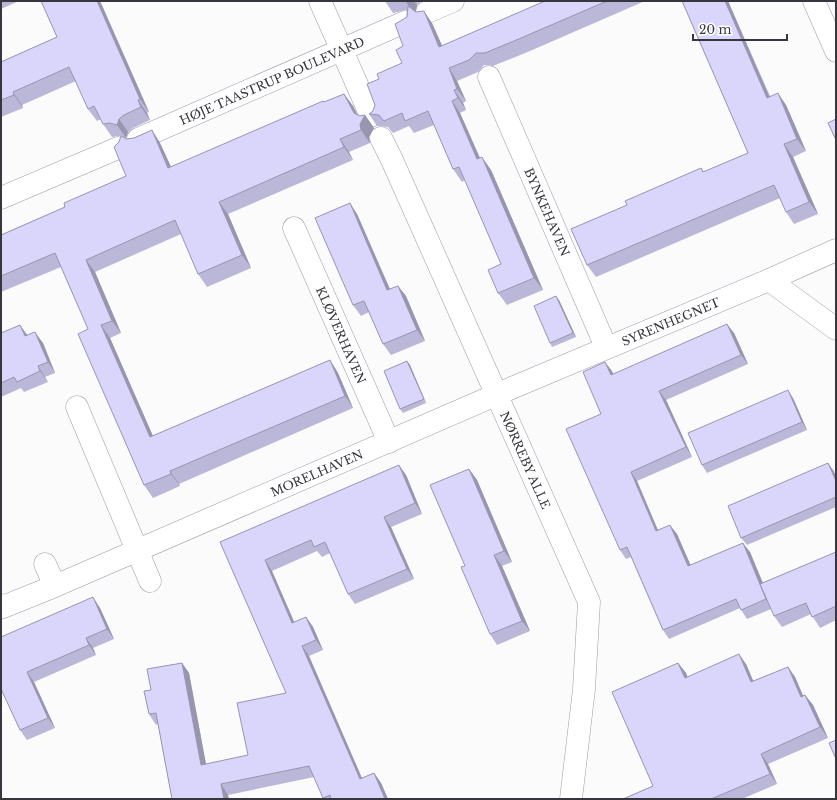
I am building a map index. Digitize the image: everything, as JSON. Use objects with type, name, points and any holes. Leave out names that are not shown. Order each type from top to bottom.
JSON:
[{"type":"street","points":[[320,1],[371,116]]},
{"type":"street","points":[[428,12],[453,1]]},
{"type":"street","points":[[814,1],[836,51]]},
{"type":"street","name":"HØJE TAASTRUP BOULEVARD","points":[[138,139],[405,22]]},
{"type":"street","name":"BYNKEHAVEN","points":[[489,77],[606,347]]},
{"type":"street","name":"NØRREBY ALLE","points":[[381,138],[589,602],[584,689],[571,799]]},
{"type":"street","points":[[1,198],[118,148]]},
{"type":"street","name":"KLØVERHAVEN","points":[[294,228],[389,442]]},
{"type":"street","points":[[836,250],[769,280],[836,329]]},
{"type":"street","name":"SYRENHEGNET","points":[[496,395],[606,347],[769,280]]},
{"type":"street","name":"MORELHAVEN","points":[[1,605],[3,607],[138,551],[496,395]]},
{"type":"street","points":[[76,407],[150,582]]},
{"type":"street","points":[[46,564],[55,586]]},
{"type":"building","points":[[41,1],[97,1],[140,99],[138,100],[141,107],[124,115],[119,119],[117,125],[110,123],[103,124],[94,106],[88,109],[69,67],[13,92],[14,95],[1,100],[1,62],[57,37]]},
{"type":"building","points":[[545,1],[607,1],[485,53],[476,53],[469,60],[449,68],[457,89],[454,90],[458,98],[452,101],[477,159],[482,157],[534,278],[498,293],[488,270],[501,264],[459,167],[453,169],[428,111],[405,121],[402,113],[384,121],[379,115],[369,114],[373,111],[375,105],[367,84],[379,79],[377,74],[402,63],[396,50],[403,46],[395,24],[407,17],[408,6],[416,12],[424,11],[439,47]]},
{"type":"building","points":[[682,1],[725,1],[767,98],[778,93],[797,139],[784,144],[809,202],[786,212],[774,185],[587,265],[571,229],[627,205],[625,201],[701,168],[703,172],[748,153]]},
{"type":"building","points":[[344,94],[354,113],[360,116],[365,115],[360,124],[361,130],[340,139],[344,147],[219,202],[242,255],[198,274],[175,220],[86,260],[112,321],[101,325],[150,437],[330,360],[345,396],[170,471],[171,474],[144,485],[78,334],[88,329],[55,253],[1,276],[1,235],[65,207],[64,203],[126,176],[114,147],[119,142],[121,136],[127,139],[134,138],[152,130],[168,168],[323,101],[324,102]]},
{"type":"building","points":[[836,119],[836,140],[828,123]]},
{"type":"building","points":[[350,203],[387,290],[398,286],[417,330],[383,344],[364,301],[353,305],[315,218]]},
{"type":"building","points":[[556,296],[573,333],[550,343],[534,306]]},
{"type":"building","points":[[727,324],[741,355],[659,391],[686,447],[631,472],[656,531],[670,525],[688,566],[743,543],[766,599],[741,610],[736,599],[663,630],[627,547],[620,550],[566,429],[601,414],[583,372],[605,362],[611,375]]},
{"type":"building","points":[[20,325],[25,336],[35,332],[48,362],[38,366],[40,371],[17,382],[14,377],[1,383],[1,333]]},
{"type":"building","points":[[407,361],[424,399],[400,409],[384,371]]},
{"type":"building","points":[[788,390],[802,422],[702,465],[688,433]]},
{"type":"building","points":[[828,463],[836,481],[836,497],[741,538],[728,506]]},
{"type":"building","points":[[399,465],[415,503],[384,517],[407,569],[348,594],[325,542],[314,547],[311,540],[265,560],[292,623],[306,617],[316,640],[302,646],[360,779],[374,773],[385,799],[331,799],[330,795],[323,798],[309,766],[221,784],[224,799],[172,799],[156,713],[149,714],[144,691],[151,690],[147,669],[182,663],[201,765],[248,755],[237,703],[286,693],[220,542]]},
{"type":"building","points":[[469,469],[504,551],[494,555],[522,621],[490,634],[461,567],[465,566],[430,485]]},
{"type":"building","points":[[836,552],[836,606],[812,617],[806,603],[774,616],[760,584]]},
{"type":"building","points":[[93,597],[107,629],[86,638],[89,645],[27,672],[48,718],[20,730],[1,689],[1,637]]},
{"type":"building","points":[[739,654],[751,682],[788,667],[801,697],[805,695],[820,727],[761,754],[770,774],[711,799],[623,799],[653,786],[612,692],[678,663],[685,678]]},
{"type":"building","points":[[836,740],[836,759],[829,743]]}]
